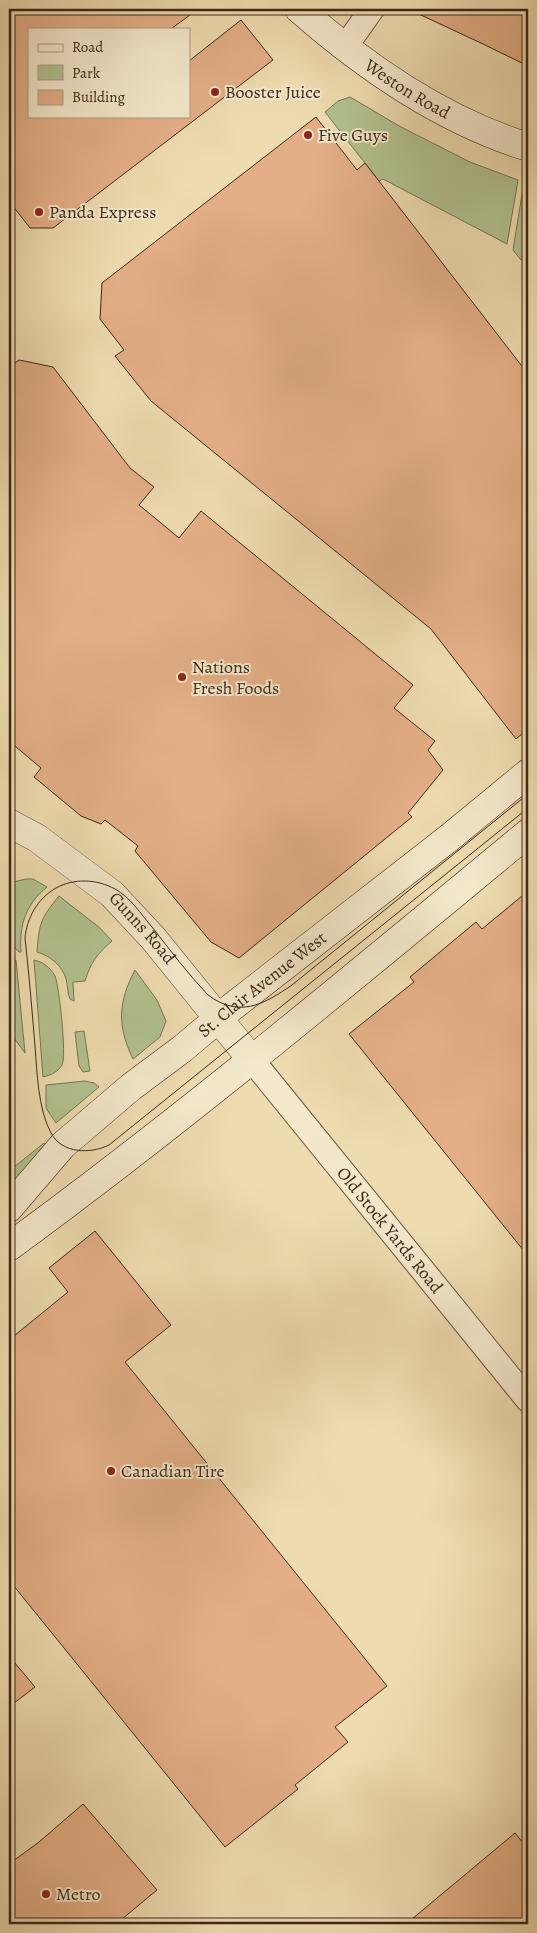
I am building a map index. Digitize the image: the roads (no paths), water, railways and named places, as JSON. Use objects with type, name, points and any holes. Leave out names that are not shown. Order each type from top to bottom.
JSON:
[{"type":"main road","name":"Weston Road","points":[[299,9],[384,76],[445,112],[528,147]]},
{"type":"main road","name":"St. Clair Avenue West","points":[[9,1208],[64,1145],[131,1087],[182,1049],[449,838],[528,773]]},
{"type":"main road","name":"Gunns Road","points":[[9,823],[37,838],[112,894],[153,938],[252,1060]]},
{"type":"main road","points":[[9,1247],[74,1200],[252,1060],[528,833]]},
{"type":"street","points":[[345,47],[372,9]]},
{"type":"street","name":"Old Stock Yards Road","points":[[252,1060],[528,1400]]},
{"type":"tram line","points":[[528,794],[292,985],[271,998],[251,1006],[230,1006],[208,995],[135,906],[126,896],[115,889],[101,883],[78,881],[63,885],[49,892],[34,910],[28,923],[25,938],[39,1090],[43,1113],[51,1133],[62,1145],[77,1150],[94,1150],[109,1145],[528,808]]},
{"type":"place","name":"Booster Juice","points":[[215,92]]},
{"type":"place","name":"Five Guys","points":[[308,135]]},
{"type":"place","name":"Panda Express","points":[[39,212]]},
{"type":"place","name":"Nations Fresh Foods","points":[[182,677]]},
{"type":"place","name":"Canadian Tire","points":[[111,1471]]},
{"type":"place","name":"Metro","points":[[46,1894]]}]
